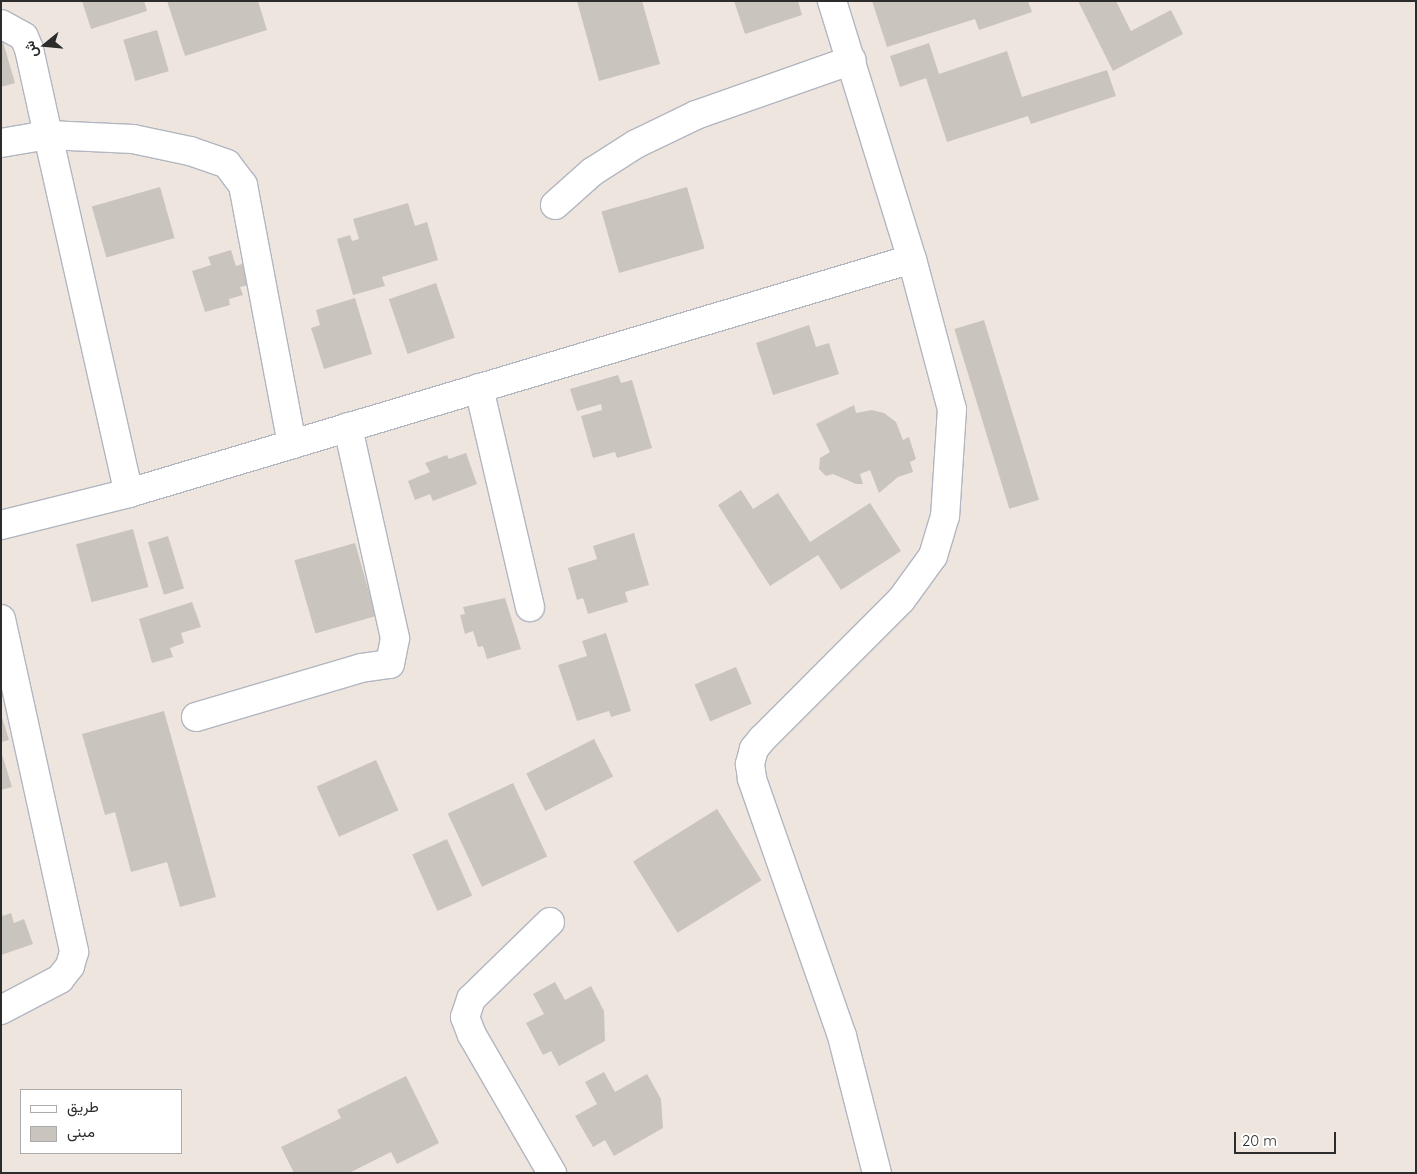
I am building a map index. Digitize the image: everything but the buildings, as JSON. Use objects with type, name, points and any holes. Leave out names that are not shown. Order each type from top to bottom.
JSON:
[{"type":"street","points":[[832,1],[852,60],[912,259],[952,409],[945,516],[933,556],[901,600],[762,739],[754,750],[750,764],[752,779],[842,1036],[877,1173]]},
{"type":"street","points":[[1,24],[24,38],[29,49],[130,493]]},
{"type":"street","points":[[555,205],[592,172],[636,144],[696,114],[852,60]]},
{"type":"street","points":[[1,144],[48,135],[133,139],[190,151],[227,164],[243,185],[292,444]]},
{"type":"street","points":[[1,525],[130,493],[912,259]]},
{"type":"street","points":[[480,388],[530,606]]},
{"type":"street","points":[[196,717],[361,668],[390,664],[395,638],[348,427]]},
{"type":"street","points":[[1,619],[74,952],[70,966],[60,979],[1,1010]]},
{"type":"street","points":[[550,922],[471,999],[465,1017],[472,1035],[552,1173]]}]
